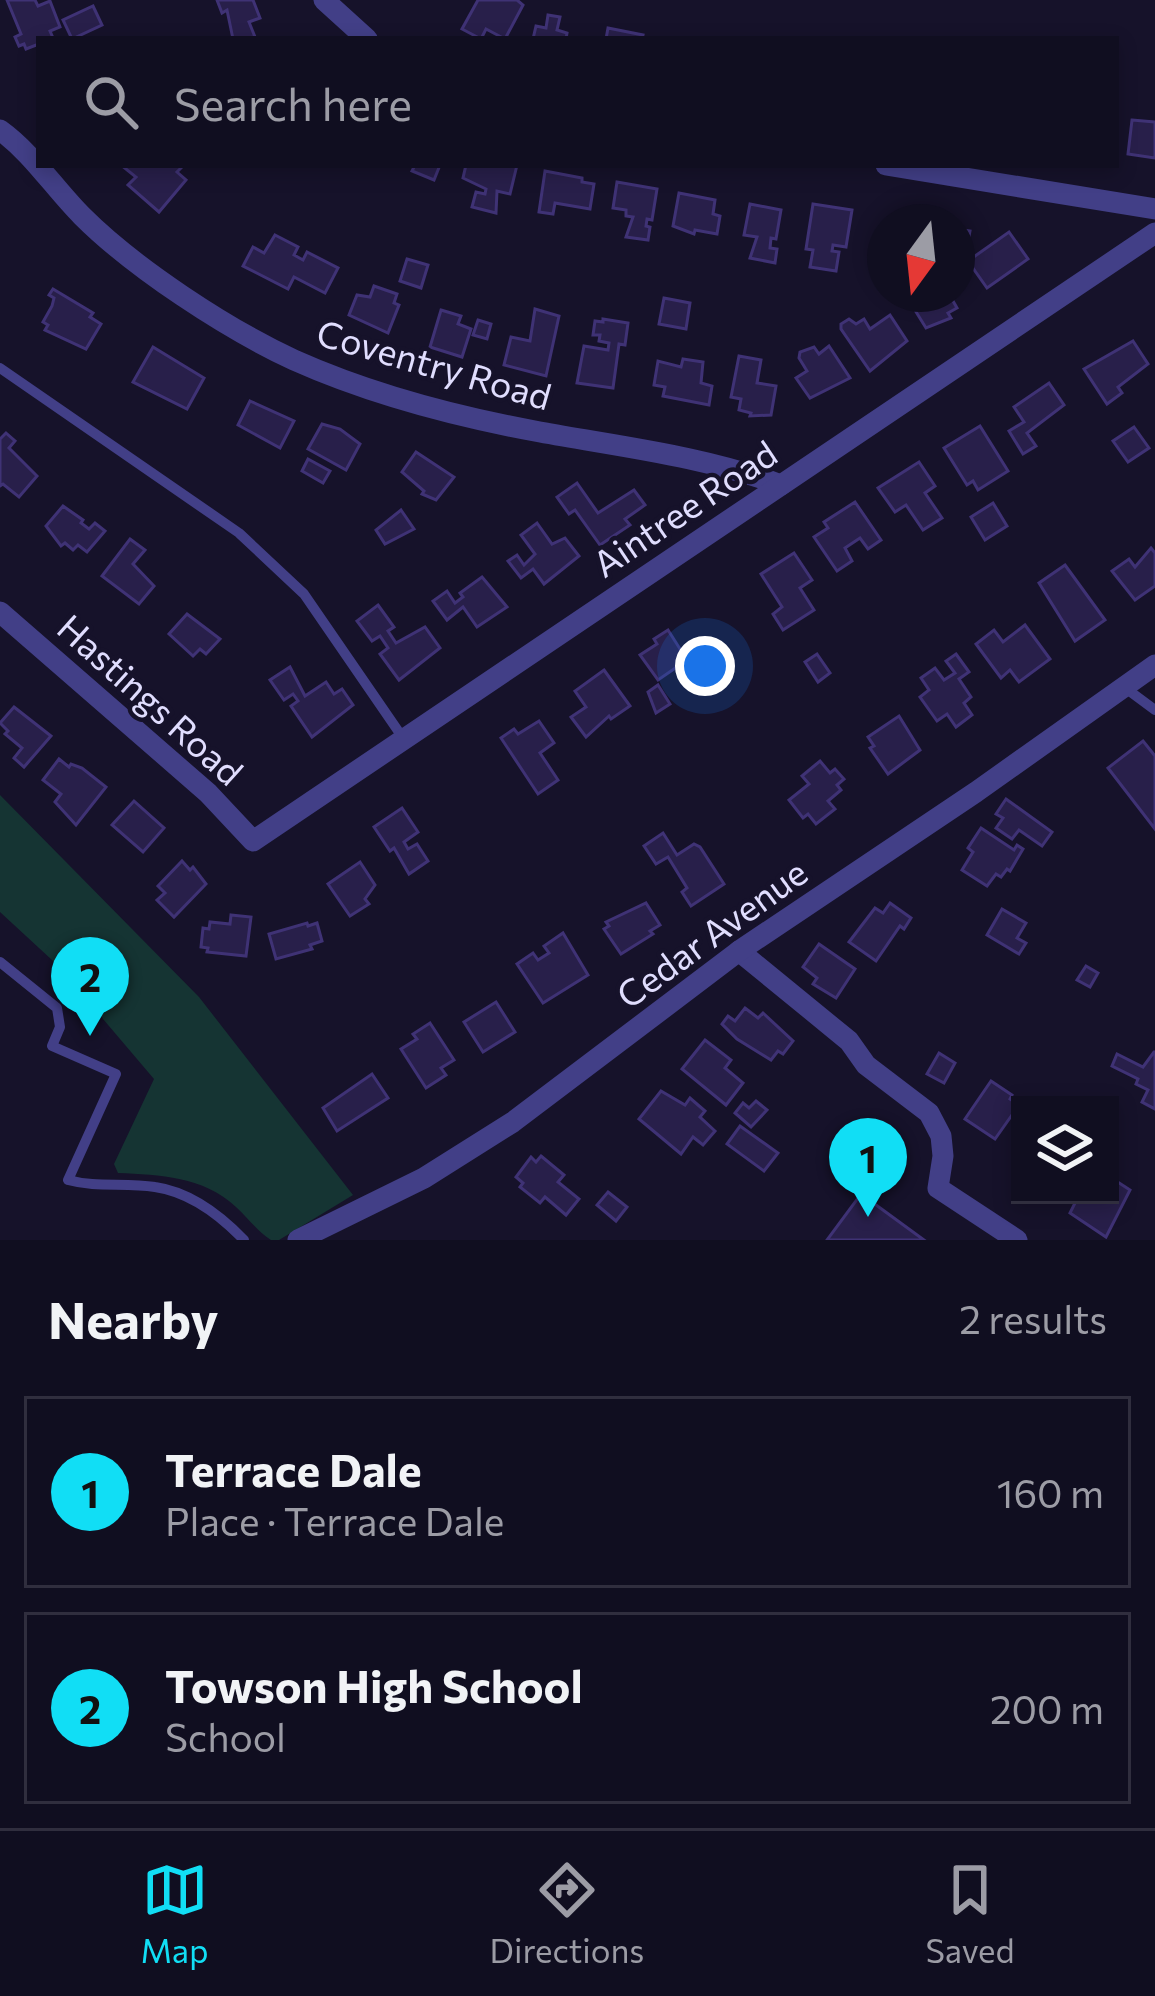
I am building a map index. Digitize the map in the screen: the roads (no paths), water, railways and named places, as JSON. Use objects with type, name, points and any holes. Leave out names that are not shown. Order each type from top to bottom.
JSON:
[{"type":"street","points":[[324,0],[364,36]]},
{"type":"street","name":"Coventry Road","points":[[0,116],[5,134],[36,167]]},
{"type":"street","name":"Coventry Road","points":[[37,168],[83,218],[132,259],[291,358],[413,401],[536,432],[727,465],[781,485]]},
{"type":"street","points":[[904,168],[1155,209]]},
{"type":"street","name":"Aintree Road","points":[[253,841],[1155,233]]},
{"type":"street","name":"Hastings Road","points":[[0,612],[208,793],[253,841]]},
{"type":"street","name":"Cedar Avenue","points":[[298,1240],[424,1178],[513,1122],[739,951],[976,793],[1155,665]]},
{"type":"street","points":[[739,951],[848,1040],[866,1065],[929,1113],[941,1136],[938,1188],[1017,1240]]},
{"type":"lane","points":[[0,368],[239,533],[304,594],[403,738]]},
{"type":"lane","points":[[1124,687],[1155,710]]},
{"type":"lane","points":[[0,962],[57,1008],[60,1028],[52,1046],[116,1074],[68,1180],[89,1186],[157,1187],[218,1214],[244,1240]]},
{"type":"place","name":"Towson High School","points":[[90,1036]]},
{"type":"place","name":"Terrace Dale","points":[[868,1217]]}]
